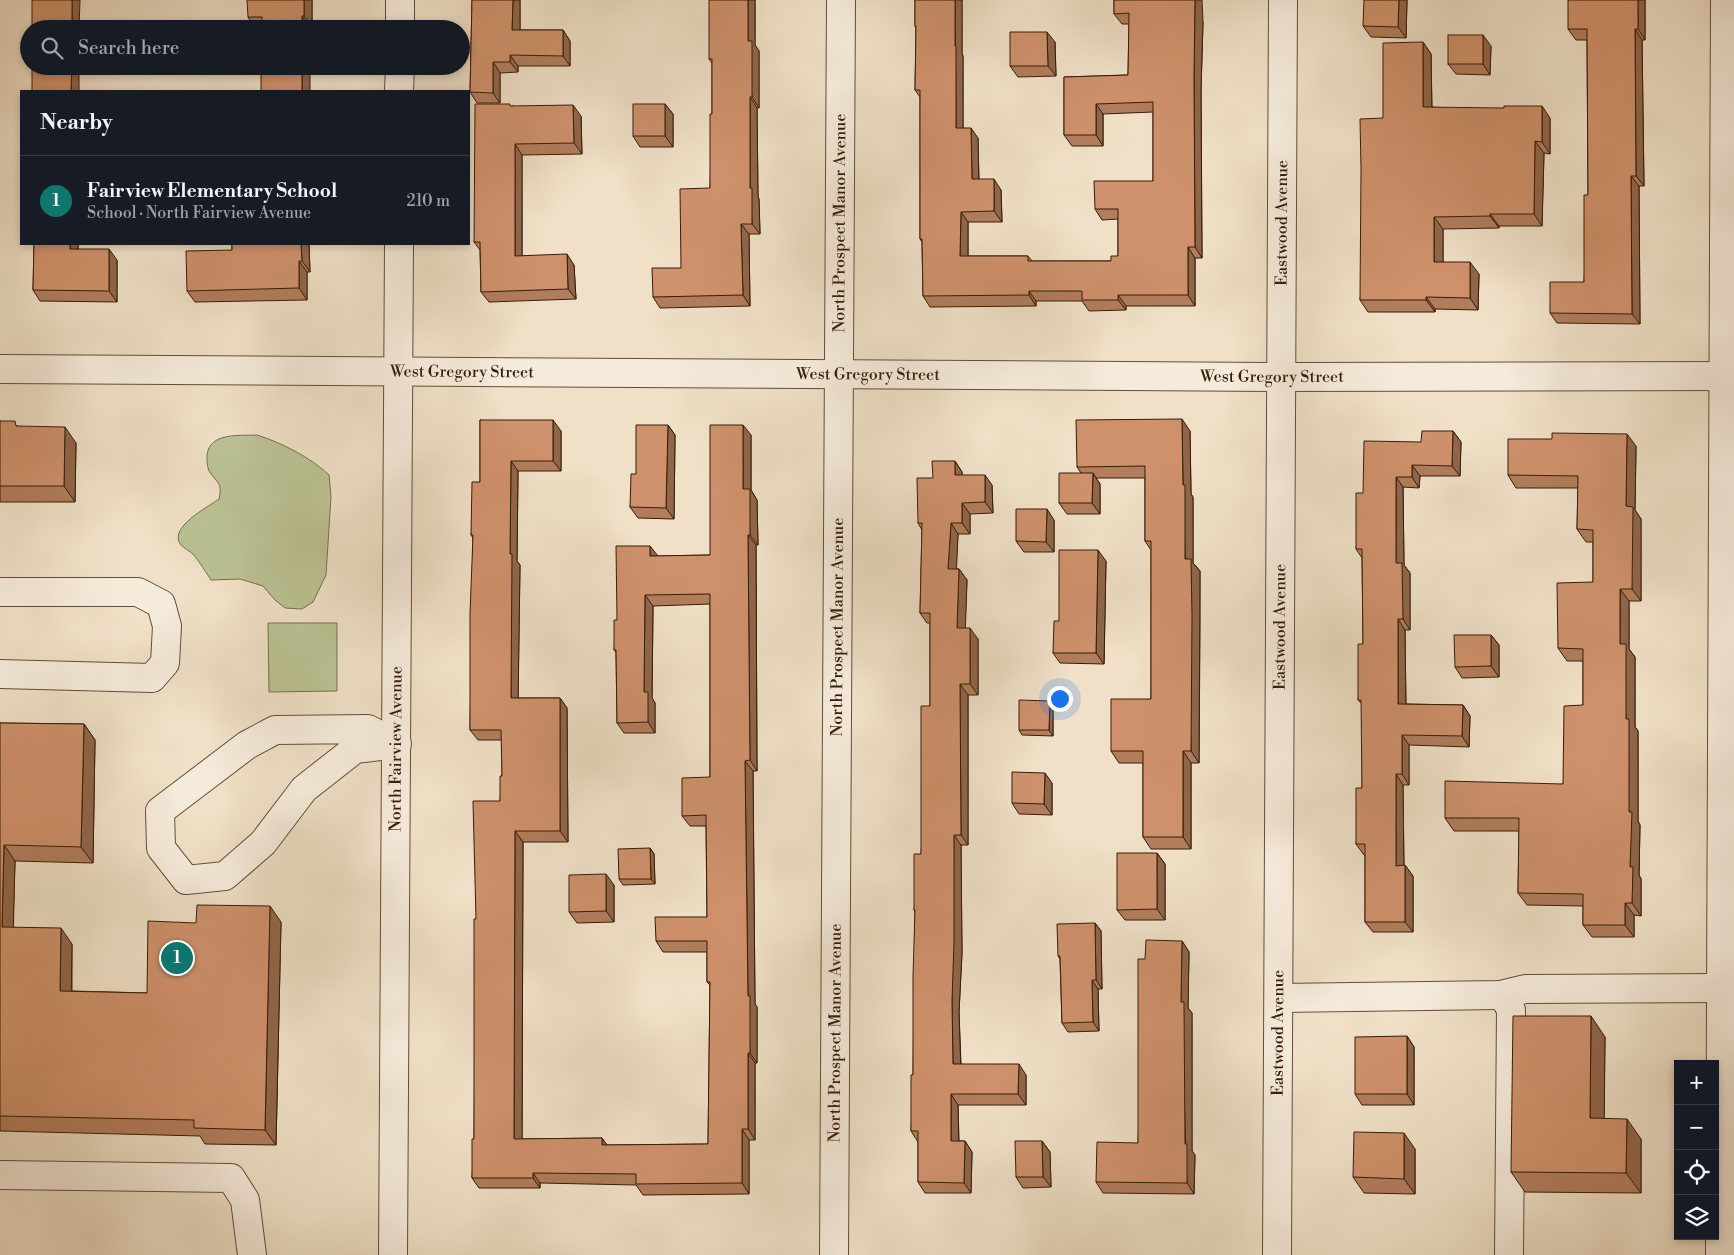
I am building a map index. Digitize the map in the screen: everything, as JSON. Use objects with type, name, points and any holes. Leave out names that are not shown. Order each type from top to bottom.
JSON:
[{"type":"street","points":[[400,0],[400,20]]},
{"type":"street","name":"North Prospect Manor Avenue","points":[[834,1255],[841,0]]},
{"type":"street","name":"Eastwood Avenue","points":[[1277,1255],[1283,0]]},
{"type":"street","points":[[1720,1255],[1721,988],[1729,376],[1725,0]]},
{"type":"street","points":[[399,90],[400,75]]},
{"type":"street","name":"North Fairview Avenue","points":[[393,1255],[399,245]]},
{"type":"street","name":"West Gregory Street","points":[[0,370],[1282,377],[1729,376]]},
{"type":"street","points":[[0,592],[138,592],[161,604],[167,626],[165,663],[152,678],[0,674]]},
{"type":"street","points":[[368,729],[397,744],[355,750],[340,761],[304,789],[263,843],[225,876],[186,880],[161,848],[160,811],[248,745],[275,730],[368,729]]},
{"type":"street","points":[[1279,998],[1500,995],[1525,989],[1721,988]]},
{"type":"street","points":[[1500,995],[1507,1002],[1510,1010],[1510,1255]]},
{"type":"street","points":[[0,1175],[231,1178],[245,1200],[252,1255]]},
{"type":"green space","points":[[257,435],[295,451],[329,475],[331,497],[326,575],[313,602],[302,609],[285,608],[263,586],[240,579],[211,580],[194,555],[181,545],[178,538],[179,532],[184,525],[219,499],[220,486],[208,467],[207,455],[209,448],[214,442],[226,437]]},
{"type":"green space","points":[[268,623],[337,623],[337,691],[269,692]]},
{"type":"building","points":[[32,0],[72,0],[72,20],[32,20]]},
{"type":"building","points":[[247,0],[304,0],[304,16],[302,16],[302,20],[262,20],[262,17],[248,17]]},
{"type":"building","points":[[472,0],[513,0],[512,30],[563,30],[563,56],[510,55],[510,62],[493,62],[493,93],[470,92]]},
{"type":"building","points":[[709,0],[748,0],[748,41],[752,41],[750,188],[752,188],[752,224],[741,224],[743,295],[653,297],[652,268],[681,268],[680,189],[710,188],[712,59],[709,59]]},
{"type":"building","points":[[915,0],[955,0],[956,128],[971,128],[972,179],[994,179],[994,211],[961,212],[960,256],[1028,256],[1028,261],[1111,261],[1111,256],[1118,256],[1118,209],[1095,209],[1094,181],[1153,181],[1153,102],[1096,104],[1096,135],[1064,135],[1064,77],[1128,75],[1129,13],[1114,14],[1114,0],[1195,0],[1195,247],[1188,247],[1188,295],[1118,295],[1118,300],[1082,300],[1082,291],[1029,291],[1029,295],[923,296],[922,239],[920,239],[920,90],[915,90]]},
{"type":"building","points":[[1364,0],[1399,0],[1398,27],[1363,26]]},
{"type":"building","points":[[1568,0],[1638,0],[1638,29],[1635,29],[1636,176],[1631,176],[1632,314],[1550,313],[1550,282],[1584,282],[1584,195],[1588,195],[1587,29],[1568,29]]},
{"type":"building","points":[[1010,32],[1047,32],[1048,66],[1010,66]]},
{"type":"building","points":[[1448,35],[1483,35],[1483,64],[1448,64]]},
{"type":"building","points":[[1423,42],[1423,107],[1504,108],[1504,106],[1542,106],[1542,142],[1535,141],[1534,214],[1434,217],[1434,262],[1470,262],[1470,298],[1426,297],[1426,300],[1360,300],[1360,119],[1383,118],[1383,43]]},
{"type":"building","points":[[32,75],[72,75],[71,90],[32,90]]},
{"type":"building","points":[[261,75],[302,75],[302,90],[261,90]]},
{"type":"building","points":[[475,104],[510,104],[510,106],[573,105],[574,143],[515,144],[515,256],[567,254],[568,289],[481,292],[480,242],[474,242]]},
{"type":"building","points":[[633,104],[665,104],[665,136],[633,136]]},
{"type":"building","points":[[34,245],[70,245],[70,249],[109,249],[109,291],[33,290]]},
{"type":"building","points":[[232,245],[301,245],[302,261],[299,261],[299,288],[187,291],[186,251],[232,250]]},
{"type":"building","points":[[1182,419],[1183,485],[1185,485],[1185,559],[1191,559],[1192,616],[1191,751],[1183,751],[1183,837],[1143,837],[1143,751],[1111,751],[1111,699],[1151,699],[1151,541],[1145,541],[1145,466],[1077,467],[1076,420]]},
{"type":"building","points":[[480,420],[553,420],[553,461],[511,461],[511,698],[560,698],[560,831],[515,831],[514,1139],[602,1138],[602,1145],[708,1144],[710,982],[707,982],[707,941],[656,941],[655,917],[707,917],[706,815],[682,816],[682,778],[710,777],[710,594],[645,595],[644,692],[648,692],[648,722],[617,723],[616,650],[614,650],[614,620],[617,620],[616,546],[650,546],[650,556],[710,555],[710,425],[743,425],[743,489],[750,489],[750,535],[748,535],[750,760],[745,761],[750,1053],[748,1053],[748,1129],[742,1129],[742,1183],[636,1184],[636,1174],[533,1173],[533,1178],[472,1178],[472,1139],[474,1139],[474,919],[476,919],[473,801],[500,801],[500,776],[502,776],[501,730],[470,730],[472,482],[480,482]]},
{"type":"building","points":[[0,421],[15,421],[16,426],[65,427],[64,486],[0,486]]},
{"type":"building","points":[[636,425],[668,425],[666,508],[630,507],[631,474],[636,474]]},
{"type":"building","points":[[1422,431],[1453,431],[1452,466],[1412,465],[1412,477],[1396,477],[1396,563],[1402,563],[1403,619],[1398,619],[1398,704],[1463,705],[1462,736],[1402,735],[1402,774],[1396,774],[1396,866],[1405,865],[1405,922],[1365,922],[1365,844],[1356,844],[1356,788],[1362,788],[1361,700],[1358,700],[1358,644],[1363,644],[1362,549],[1356,549],[1356,493],[1363,493],[1364,441],[1421,442]]},
{"type":"building","points":[[1552,433],[1627,434],[1626,506],[1633,507],[1632,589],[1620,589],[1620,644],[1626,644],[1626,719],[1629,719],[1629,812],[1632,812],[1630,867],[1633,867],[1632,903],[1625,903],[1625,925],[1583,925],[1583,894],[1518,893],[1519,818],[1445,818],[1445,781],[1563,784],[1564,706],[1583,705],[1583,649],[1558,648],[1557,583],[1593,582],[1593,530],[1577,529],[1578,476],[1508,475],[1508,439],[1552,439]]},
{"type":"building","points":[[932,461],[955,461],[955,475],[985,475],[985,502],[962,503],[962,523],[951,523],[948,569],[959,569],[957,628],[970,628],[970,684],[960,684],[961,835],[954,835],[953,1064],[1019,1064],[1018,1094],[951,1094],[951,1141],[965,1141],[964,1183],[918,1182],[918,1131],[911,1131],[915,910],[914,854],[921,854],[921,706],[930,706],[930,613],[920,613],[922,523],[918,523],[917,478],[933,478]]},
{"type":"building","points":[[1059,473],[1093,473],[1092,503],[1059,503]]},
{"type":"building","points":[[1016,509],[1047,509],[1046,542],[1016,541]]},
{"type":"building","points":[[1059,550],[1098,550],[1096,653],[1053,653],[1054,621],[1059,621]]},
{"type":"building","points":[[1454,635],[1491,635],[1491,666],[1455,667]]},
{"type":"building","points":[[1019,700],[1050,701],[1049,730],[1019,730]]},
{"type":"building","points":[[0,723],[84,724],[81,847],[4,845],[2,927],[61,928],[60,991],[147,993],[148,921],[196,923],[197,905],[270,906],[265,1130],[194,1128],[194,1120],[0,1116]]},
{"type":"building","points":[[1012,772],[1045,773],[1044,804],[1012,803]]},
{"type":"building","points":[[650,848],[651,879],[619,879],[618,849]]},
{"type":"building","points":[[1117,853],[1157,853],[1157,909],[1117,910]]},
{"type":"building","points":[[606,874],[606,911],[569,912],[569,875]]},
{"type":"building","points":[[1095,923],[1096,980],[1092,980],[1093,1022],[1062,1023],[1057,924]]},
{"type":"building","points":[[1146,940],[1182,941],[1181,1002],[1184,1002],[1187,1183],[1096,1182],[1097,1142],[1138,1143],[1138,959],[1145,959]]},
{"type":"building","points":[[1513,1016],[1591,1016],[1590,1118],[1627,1119],[1626,1173],[1511,1172]]},
{"type":"building","points":[[1407,1036],[1407,1094],[1355,1094],[1355,1037]]},
{"type":"building","points":[[1354,1132],[1404,1133],[1404,1179],[1353,1177]]},
{"type":"building","points":[[1015,1141],[1042,1141],[1043,1177],[1016,1177]]},
{"type":"place","name":"Fairview Elementary School","points":[[177,958]]}]
